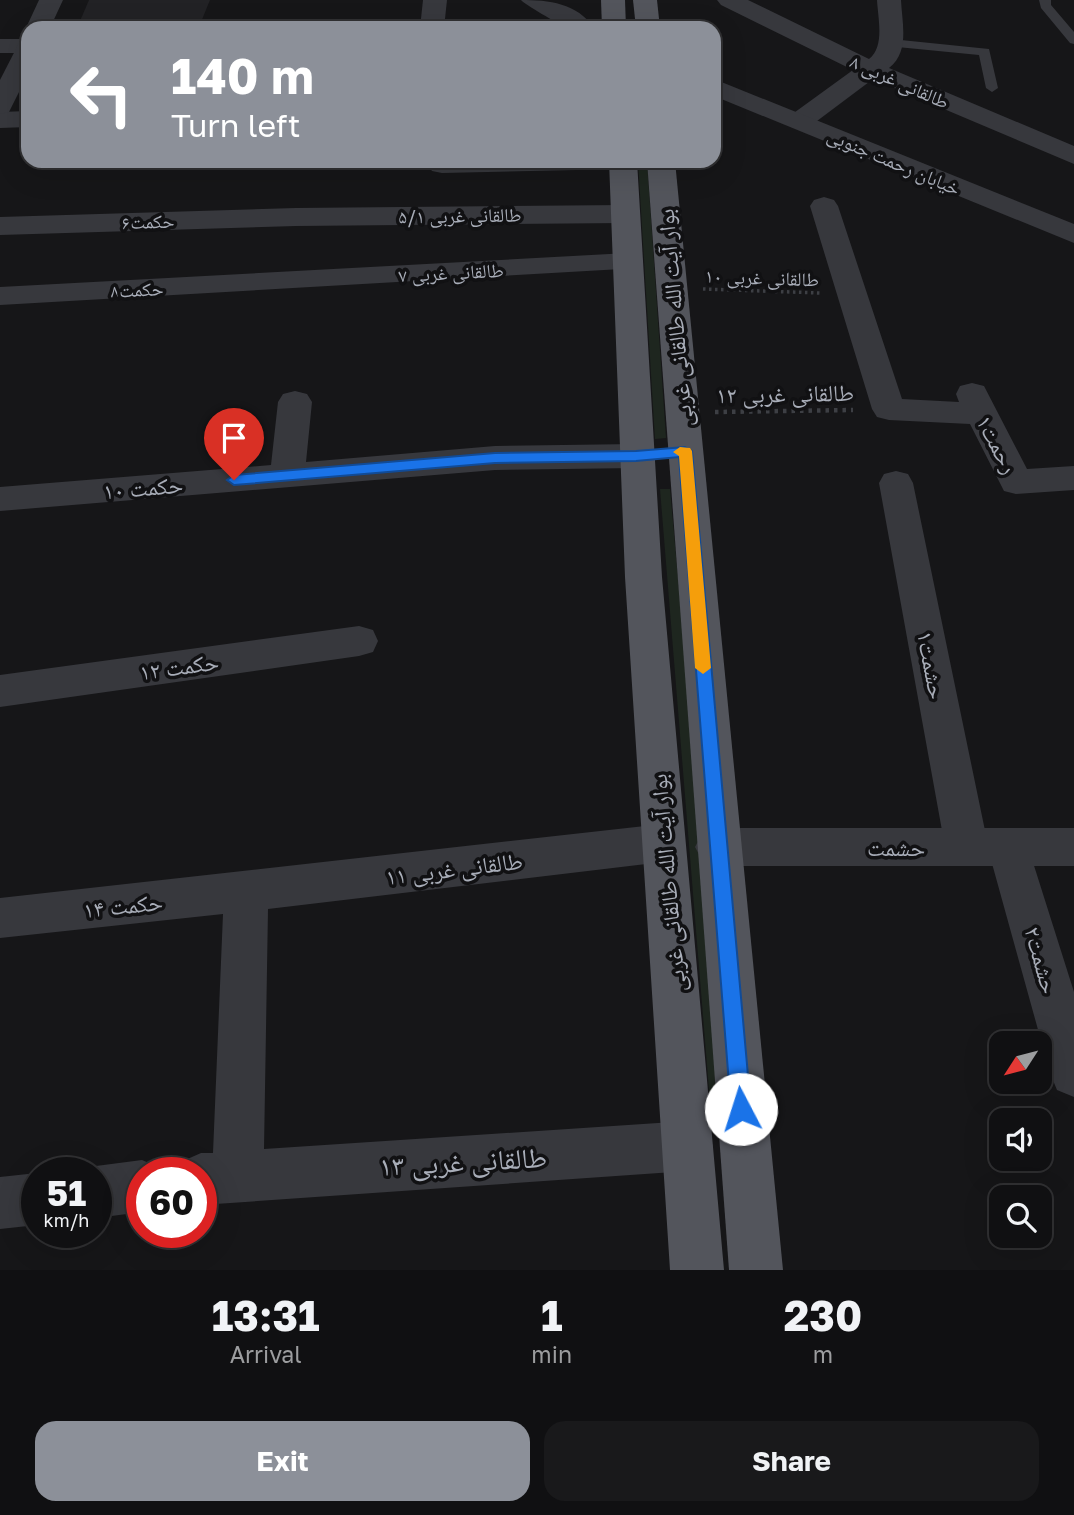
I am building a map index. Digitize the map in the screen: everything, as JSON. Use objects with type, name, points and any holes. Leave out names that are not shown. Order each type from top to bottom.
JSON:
[{"type":"main road","points":[[612,0],[614,21]]},
{"type":"main road","points":[[645,0],[647,21]]},
{"type":"main road","name":"بوار آیت الله طالقانی غربی","points":[[623,168],[636,456],[697,1270]]},
{"type":"main road","name":"بوار آیت الله طالقانی غربی","points":[[662,168],[717,847],[764,1269]]},
{"type":"main road","points":[[636,456],[685,451]]},
{"type":"street","points":[[41,21],[51,0]]},
{"type":"street","points":[[433,21],[435,0]]},
{"type":"street","points":[[533,0],[573,21],[590,9],[612,0]]},
{"type":"street","name":"طالقانی غربی ۸","points":[[729,0],[882,57],[1074,137]]},
{"type":"street","name":"طالقانی غربی ۸","points":[[765,0],[1074,156]]},
{"type":"street","points":[[800,121],[882,57],[889,0]]},
{"type":"street","points":[[0,46],[21,47]]},
{"type":"street","points":[[0,106],[21,62]]},
{"type":"street","name":"خیابان رحمت جنوبی","points":[[721,90],[1074,234]]},
{"type":"street","points":[[0,120],[21,119]]},
{"type":"street","points":[[824,206],[889,409]]},
{"type":"street","name":"طالقانی غربی ۵/۱","points":[[296,217],[625,214]]},
{"type":"street","name":"حکمت۶","points":[[0,226],[296,217]]},
{"type":"street","name":"طالقانی غربی ۷","points":[[274,282],[628,262]]},
{"type":"street","name":"حکمت۸","points":[[0,296],[274,282]]},
{"type":"street","points":[[287,475],[295,402]]},
{"type":"street","name":"رحمت۱","points":[[889,409],[978,404],[1016,482],[1074,478]]},
{"type":"street","name":"حکمت ۱۰","points":[[0,499],[495,458],[636,456]]},
{"type":"street","name":"حشمت۱","points":[[896,484],[988,847]]},
{"type":"street","name":"حکمت ۱۲","points":[[0,691],[359,641]]},
{"type":"street","name":"طالقانی غربی ۱۱","points":[[246,892],[663,843]]},
{"type":"street","name":"حشمت","points":[[717,847],[1074,848]]},
{"type":"street","name":"حشمت۲","points":[[988,847],[1074,1073]]},
{"type":"street","points":[[219,1177],[246,892]]},
{"type":"street","name":"حکمت ۱۴","points":[[0,918],[246,892]]},
{"type":"street","name":"طالقانی غربی ۱۳","points":[[219,1177],[688,1146]]},
{"type":"street","points":[[0,1203],[21,1201]]},
{"type":"lane","points":[[1045,0],[1045,5],[1074,40]]},
{"type":"lane","points":[[882,57],[985,52],[992,88]]},
{"type":"path","name":"طالقانی غربی ۱۰","points":[[671,288],[853,294]]},
{"type":"path","name":"طالقانی غربی ۱۲","points":[[682,412],[889,409]]},
{"type":"shaded area","points":[[89,0],[210,0],[201,21],[80,21]]},
{"type":"shaded area","points":[[638,168],[647,168],[666,438],[655,439]]},
{"type":"shaded area","points":[[660,489],[670,489],[726,1115],[711,1114]]},
{"type":"slow traffic","points":[[680,452],[685,451],[703,668]]},
{"type":"route","points":[[234,480],[495,458],[636,456],[685,451],[741,1109]]}]
